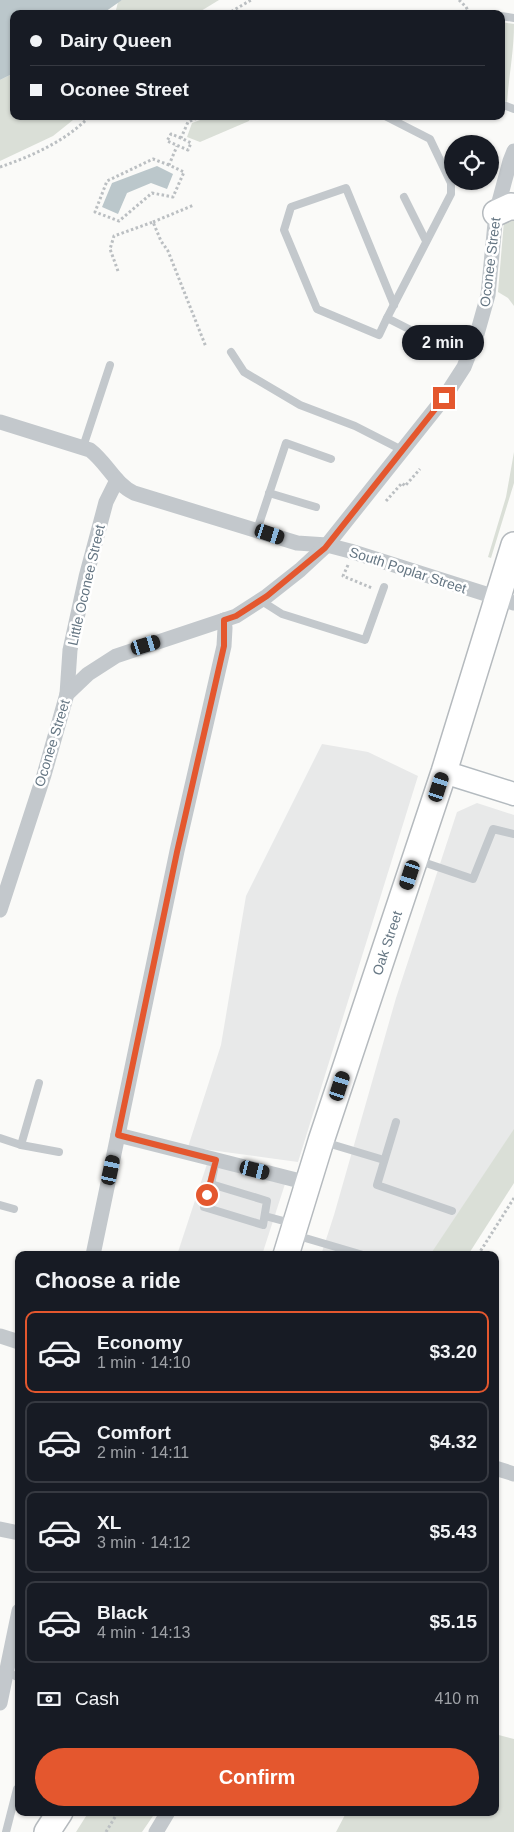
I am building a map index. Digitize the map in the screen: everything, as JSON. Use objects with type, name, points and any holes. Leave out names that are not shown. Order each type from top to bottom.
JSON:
[{"type":"main road","name":"Oak Street","points":[[291,1238],[321,1141],[444,772],[506,601],[514,545]]},
{"type":"main road","points":[[47,1832],[57,1816]]},
{"type":"street","name":"Oconee Street","points":[[0,910],[44,775],[67,694],[88,674],[127,650],[236,616],[300,570],[327,545],[444,398],[468,359],[478,334],[488,295],[514,151]]},
{"type":"street","name":"South Poplar Street","points":[[0,422],[83,447],[99,457],[125,489],[297,543],[327,545],[350,551],[506,601]]},
{"type":"street","name":"Little Oconee Street","points":[[67,694],[70,650],[86,577],[106,502],[116,480]]},
{"type":"street","points":[[94,1251],[177,852],[224,646],[224,620]]},
{"type":"street","points":[[444,772],[514,794]]},
{"type":"street","points":[[118,1135],[308,1183]]},
{"type":"street","points":[[0,1336],[15,1341]]},
{"type":"street","points":[[499,1469],[514,1474]]},
{"type":"street","points":[[0,1529],[15,1532]]},
{"type":"street","points":[[0,1703],[12,1674],[15,1646]]},
{"type":"street","points":[[156,1832],[166,1816]]},
{"type":"lane","points":[[394,120],[430,139],[451,183],[451,194],[379,335],[316,309],[284,230],[291,207],[346,188],[394,305]]},
{"type":"lane","points":[[404,197],[426,241]]},
{"type":"lane","points":[[387,318],[468,359]]},
{"type":"lane","points":[[231,352],[244,372],[300,405],[355,426],[402,450]]},
{"type":"lane","points":[[83,447],[110,365]]},
{"type":"lane","points":[[256,530],[286,443],[331,459]]},
{"type":"lane","points":[[269,493],[316,507]]},
{"type":"lane","points":[[260,600],[282,614],[366,640],[383,590]]},
{"type":"lane","points":[[415,860],[473,879],[493,829],[514,834]]},
{"type":"lane","points":[[21,1146],[39,1083]]},
{"type":"lane","points":[[396,1122],[377,1185],[452,1211]]},
{"type":"lane","points":[[0,1138],[21,1146],[59,1152]]},
{"type":"lane","points":[[321,1141],[384,1160]]},
{"type":"lane","points":[[211,1184],[267,1201],[263,1225],[204,1207],[216,1160]]},
{"type":"lane","points":[[0,1205],[14,1209]]},
{"type":"lane","points":[[265,1216],[291,1238],[338,1251]]},
{"type":"lane","points":[[6,1832],[15,1797]]},
{"type":"path","points":[[234,10],[251,0]]},
{"type":"path","points":[[459,0],[468,10]]},
{"type":"path","points":[[0,167],[15,162],[63,139],[85,120]]},
{"type":"path","points":[[182,138],[188,122],[192,120]]},
{"type":"path","points":[[171,134],[182,138],[191,142],[188,150],[167,141],[171,134]]},
{"type":"path","points":[[169,165],[177,146]]},
{"type":"path","points":[[154,160],[169,165],[184,172],[173,197],[152,193],[119,221],[95,212],[107,182],[154,160]]},
{"type":"path","points":[[118,271],[110,249],[114,236],[194,205]]},
{"type":"path","points":[[153,222],[168,251],[206,346]]},
{"type":"path","points":[[386,501],[402,483],[405,486],[420,469]]},
{"type":"path","points":[[347,568],[344,576],[383,590]]},
{"type":"path","points":[[481,1251],[514,1198]]},
{"type":"path","points":[[106,1832],[116,1816]]},
{"type":"shaded area","points":[[0,0],[122,0],[108,10],[10,10],[10,75],[0,80]]},
{"type":"shaded area","points":[[122,0],[219,0],[203,10],[116,10],[118,2]]},
{"type":"shaded area","points":[[505,23],[514,24],[507,102],[505,101]]},
{"type":"shaded area","points":[[10,75],[10,120],[73,120],[53,136],[0,161],[0,80]]},
{"type":"shaded area","points":[[200,120],[249,120],[200,142],[187,137],[192,123]]},
{"type":"shaded area","points":[[157,166],[173,174],[167,189],[151,183],[127,193],[118,214],[102,207],[112,183]]},
{"type":"shaded area","points":[[514,216],[514,306],[508,298],[498,292],[504,221]]},
{"type":"shaded area","points":[[514,452],[514,483],[491,558],[488,557],[506,497]]},
{"type":"shaded area","points":[[322,744],[368,752],[418,776],[298,1162],[188,1147],[221,1045],[246,896]]},
{"type":"shaded area","points":[[477,803],[514,815],[514,1159],[456,1251],[322,1251],[396,998],[457,812]]},
{"type":"shaded area","points":[[514,1129],[514,1183],[471,1251],[433,1251]]},
{"type":"shaded area","points":[[207,1164],[285,1184],[263,1251],[178,1251]]},
{"type":"shaded area","points":[[499,1735],[514,1739],[514,1832],[336,1832],[344,1816],[499,1816]]},
{"type":"shaded area","points":[[86,1816],[153,1816],[142,1832],[76,1832]]},
{"type":"route","points":[[207,1195],[216,1160],[118,1135],[177,852],[224,646],[224,620],[236,616],[267,596],[325,548],[444,398]]}]
